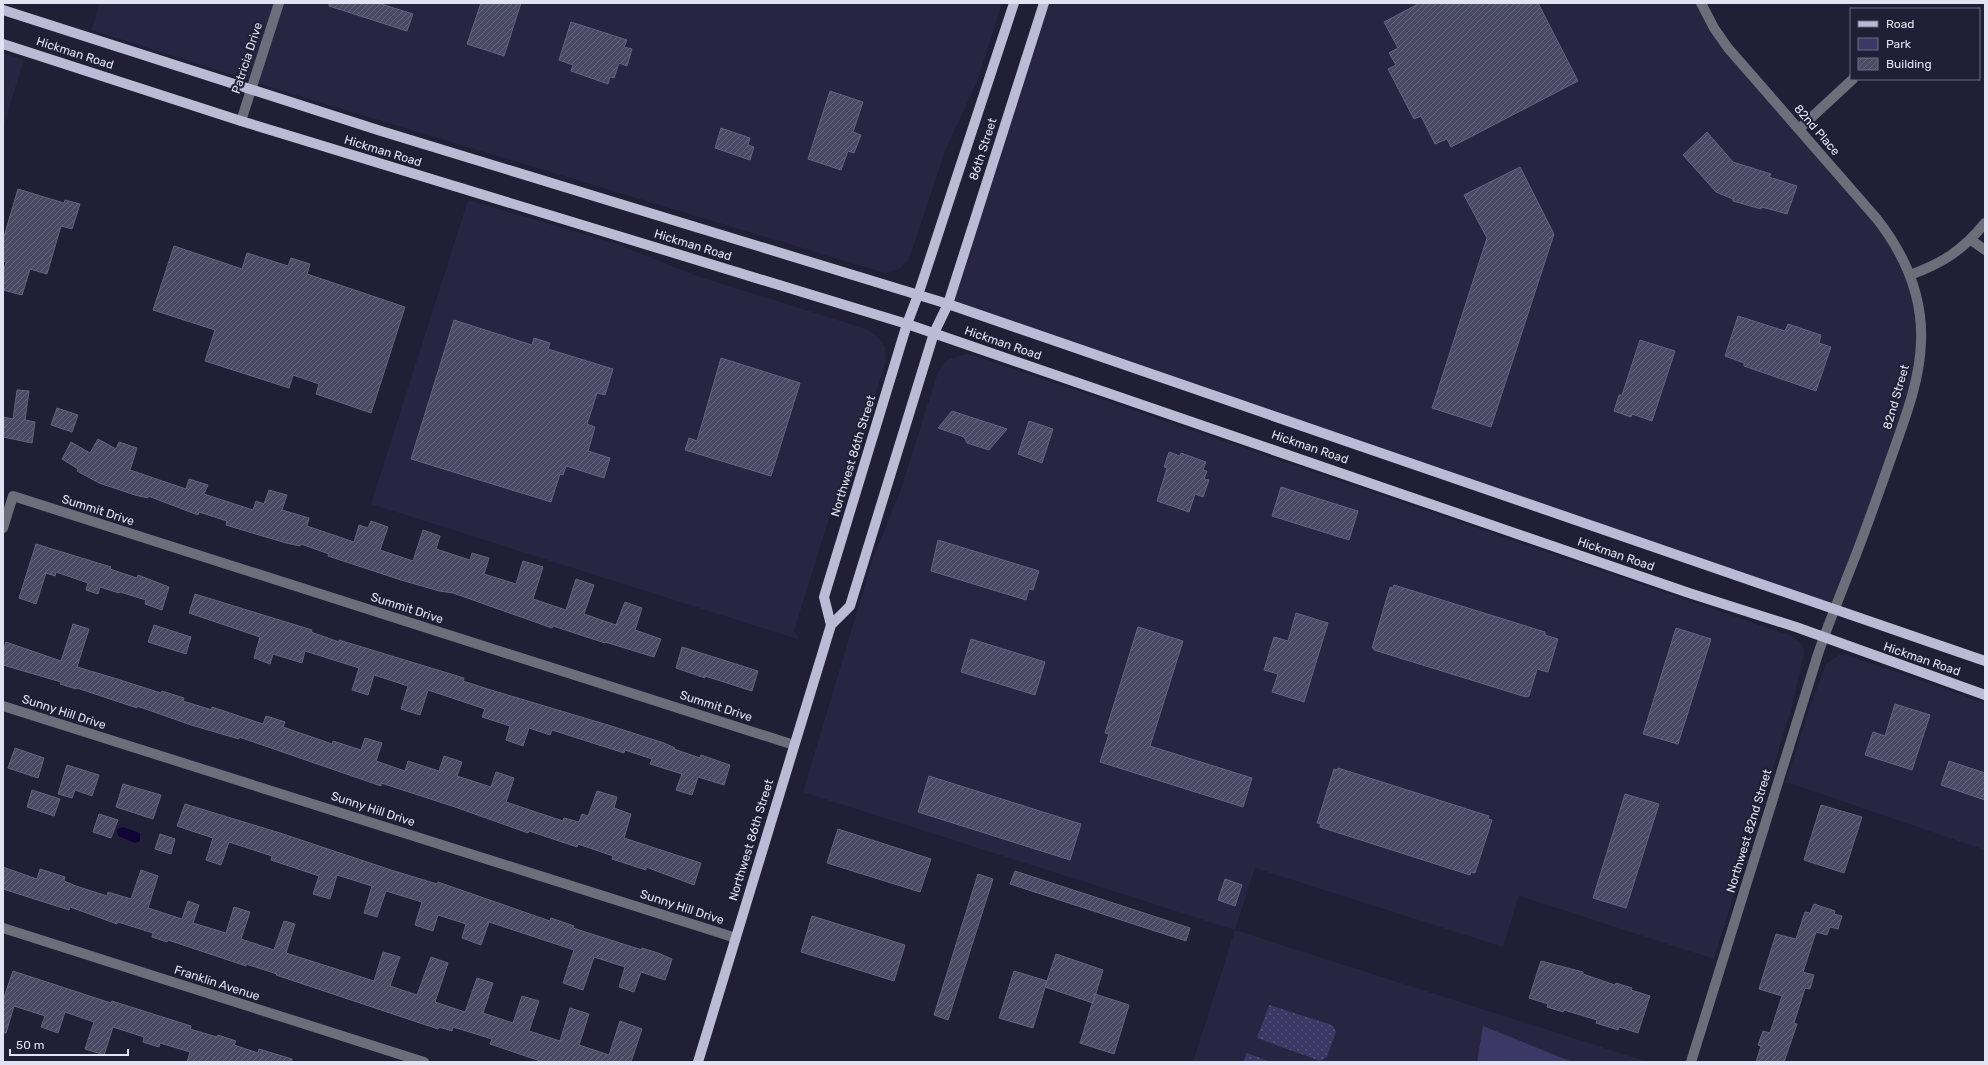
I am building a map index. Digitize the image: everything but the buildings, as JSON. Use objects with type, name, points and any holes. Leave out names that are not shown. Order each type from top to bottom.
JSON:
[{"type":"main road","name":"86th Street","points":[[918,295],[1014,3]]},
{"type":"main road","name":"86th Street","points":[[948,304],[1044,3]]},
{"type":"main road","name":"Hickman Road","points":[[3,10],[250,90],[948,304],[1985,661]]},
{"type":"main road","name":"Hickman Road","points":[[3,44],[241,121],[907,324],[1985,694]]},
{"type":"main road","name":"Northwest 86th Street","points":[[831,625],[824,597],[907,324],[918,295]]},
{"type":"main road","name":"Northwest 86th Street","points":[[698,1062],[831,625],[850,606],[934,333],[948,304]]},
{"type":"street","name":"Patricia Drive","points":[[241,121],[279,3]]},
{"type":"street","name":"82nd Place","points":[[1701,3],[1714,28],[1728,48],[1885,229],[1893,240],[1910,275]]},
{"type":"street","points":[[1799,129],[1852,80]]},
{"type":"street","points":[[1910,275],[1931,268],[1950,257],[1971,240],[1985,223]]},
{"type":"street","points":[[1971,240],[1985,250]]},
{"type":"street","name":"82nd Street","points":[[1834,609],[1857,553],[1897,441],[1918,370],[1922,342],[1920,315],[1910,275]]},
{"type":"street","name":"Summit Drive","points":[[3,528],[13,496],[794,744]]},
{"type":"street","name":"Northwest 82nd Street","points":[[1691,1062],[1834,609]]},
{"type":"street","name":"Sunny Hill Drive","points":[[3,706],[736,938]]},
{"type":"street","name":"Franklin Avenue","points":[[3,928],[424,1062]]},
{"type":"shaded area","points":[[100,3],[1002,3],[977,82],[945,151],[909,259],[899,269],[885,273],[299,96],[91,30]]},
{"type":"shaded area","points":[[1044,3],[1701,3],[1714,28],[1877,219],[1915,289],[1919,370],[1834,609],[948,304]]},
{"type":"shaded area","points":[[3,53],[24,60],[3,127]]},
{"type":"shaded area","points":[[468,200],[617,244],[694,275],[866,329],[876,335],[885,347],[886,361],[864,432],[831,512],[794,631],[800,640],[371,504]]},
{"type":"shaded area","points":[[966,354],[976,356],[1792,636],[1803,646],[1804,653],[1792,707],[1714,959],[1519,896],[1503,947],[1255,868],[1235,930],[803,792],[873,558],[900,492],[938,372],[943,364],[949,359]]},
{"type":"shaded area","points":[[1839,655],[1847,655],[1985,703],[1985,850],[1786,782],[1808,712],[1826,664]]},
{"type":"shaded area","points":[[123,827],[140,833],[140,841],[135,843],[118,836],[117,829]]},
{"type":"shaded area","points":[[1235,930],[1648,1062],[1193,1062]]},
{"type":"green space","points":[[1269,1005],[1332,1025],[1336,1031],[1327,1057],[1320,1061],[1257,1038]]},
{"type":"green space","points":[[1483,1026],[1570,1061],[1570,1062],[1477,1062]]},
{"type":"green space","points":[[1247,1053],[1271,1062],[1243,1062]]}]
